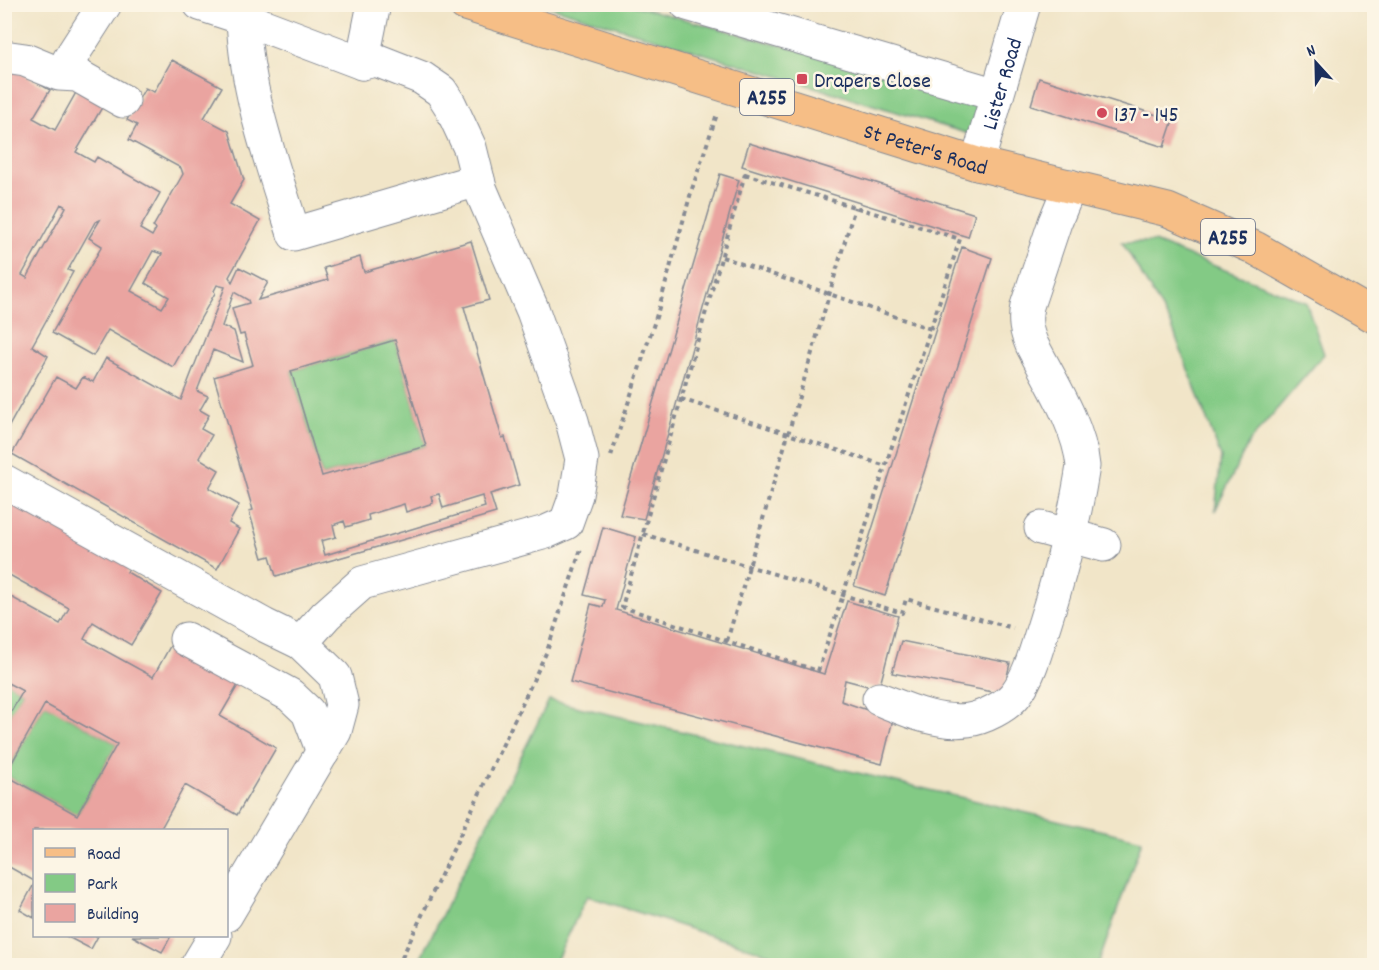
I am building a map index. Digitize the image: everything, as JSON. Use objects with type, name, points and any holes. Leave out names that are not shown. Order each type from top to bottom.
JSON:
[{"type":"main road","name":"St Peter's Road","points":[[465,4],[977,164],[1168,210],[1255,248],[1374,316]]},
{"type":"street","points":[[69,60],[105,4]]},
{"type":"street","points":[[200,4],[362,63],[376,60],[422,78],[441,92],[450,105],[452,129],[470,148],[480,188],[533,310],[572,421],[582,459],[576,495],[566,523],[546,532],[362,583],[326,615],[301,643]]},
{"type":"street","points":[[362,63],[374,4]]},
{"type":"street","points":[[687,4],[997,95]]},
{"type":"street","name":"Lister Road","points":[[977,164],[1024,4]]},
{"type":"street","points":[[243,18],[247,68],[277,183],[294,234],[478,180]]},
{"type":"street","points":[[4,57],[25,60],[59,74],[77,75],[123,101]]},
{"type":"street","points":[[879,699],[923,715],[949,721],[970,720],[997,710],[1015,696],[1031,667],[1058,580],[1055,532],[1083,466],[1076,433],[1032,345],[1026,331],[1025,318],[1055,222],[1070,186]]},
{"type":"street","points":[[4,481],[264,625],[301,643],[335,676],[342,705],[335,730],[228,912]]},
{"type":"street","points":[[1055,532],[1104,545]]},
{"type":"street","points":[[186,639],[290,695],[308,712],[323,752]]},
{"type":"street","points":[[197,966],[213,937]]},
{"type":"path","points":[[745,174],[960,239],[818,671],[622,607],[722,257],[745,174]]},
{"type":"path","points":[[727,641],[855,207]]},
{"type":"path","points":[[722,257],[931,329]]},
{"type":"path","points":[[681,399],[886,466]]},
{"type":"path","points":[[643,534],[902,613],[906,599],[1041,635]]},
{"type":"green space","points":[[544,5],[632,5],[869,69],[979,105],[969,134]]},
{"type":"green space","points":[[1122,242],[1154,242],[1306,302],[1324,354],[1249,442],[1215,511],[1221,457],[1171,324]]},
{"type":"green space","points":[[395,340],[426,446],[322,476],[291,371]]},
{"type":"green space","points":[[5,681],[23,691],[5,724]]},
{"type":"green space","points":[[549,700],[1142,840],[1098,965],[804,965],[587,896],[554,965],[417,965]]},
{"type":"green space","points":[[45,704],[117,744],[77,815],[5,775]]},
{"type":"building","points":[[172,60],[222,87],[204,118],[229,131],[244,180],[230,204],[260,221],[229,277],[232,282],[239,267],[268,282],[258,300],[328,280],[324,268],[360,257],[364,272],[471,241],[489,300],[464,307],[502,438],[505,437],[519,485],[490,494],[496,513],[276,576],[270,556],[263,558],[249,511],[253,510],[214,377],[253,365],[244,334],[240,335],[232,308],[249,303],[248,300],[234,292],[222,326],[234,331],[243,362],[213,350],[197,391],[208,396],[200,410],[209,415],[201,429],[212,435],[199,458],[219,470],[209,488],[239,505],[229,523],[239,529],[217,569],[12,454],[56,377],[76,388],[83,377],[93,382],[106,358],[181,400],[225,287],[217,285],[215,293],[173,367],[108,330],[93,356],[52,333],[102,246],[89,238],[100,220],[95,222],[68,270],[73,272],[32,346],[48,356],[4,435],[4,174],[8,167],[4,170],[4,68],[6,65],[50,90],[33,118],[55,130],[78,89],[104,104],[76,152],[94,162],[97,157],[160,193],[140,229],[152,236],[156,229],[153,227],[183,174],[181,168],[129,140],[137,125],[127,120],[145,88],[154,92]],"holes":[[[61,204],[66,207],[27,278],[22,275]],[[153,251],[162,254],[145,283],[169,297],[162,308],[131,291]],[[395,340],[426,446],[322,476],[291,371]],[[439,494],[443,508],[482,496],[485,507],[325,555],[321,541],[336,537],[333,525],[344,521],[346,527],[369,520],[368,515],[404,504],[406,512],[433,503],[431,496]]]},
{"type":"building","name":"137 - 145","points":[[1039,78],[1173,120],[1164,147],[1031,105]]},
{"type":"building","points":[[749,143],[975,214],[968,237],[742,166]]},
{"type":"building","points":[[720,174],[739,180],[644,519],[620,515]]},
{"type":"building","points":[[962,247],[992,258],[885,596],[854,586]]},
{"type":"building","points":[[4,486],[134,560],[127,572],[162,593],[131,645],[93,622],[84,639],[153,677],[173,641],[241,680],[220,716],[276,748],[237,815],[185,785],[161,829],[33,829],[33,880],[4,864],[4,724],[23,691],[4,681],[4,593],[60,624],[69,608],[4,572]],"holes":[[[45,704],[117,744],[77,815],[5,775]]]},
{"type":"building","points":[[603,527],[636,537],[616,610],[824,674],[847,601],[898,616],[879,689],[845,680],[841,701],[893,719],[882,764],[570,682],[591,604],[603,607],[605,600],[584,595]]},
{"type":"building","points":[[901,641],[1010,663],[1003,694],[892,673]]},
{"type":"building","points":[[33,886],[33,917],[20,910]]},
{"type":"building","points":[[68,937],[97,937],[91,949]]},
{"type":"building","points":[[134,937],[170,937],[162,952]]},
{"type":"place","name":"Drapers Close","points":[[802,79]]},
{"type":"place","name":"137 - 145","points":[[1102,113]]}]
